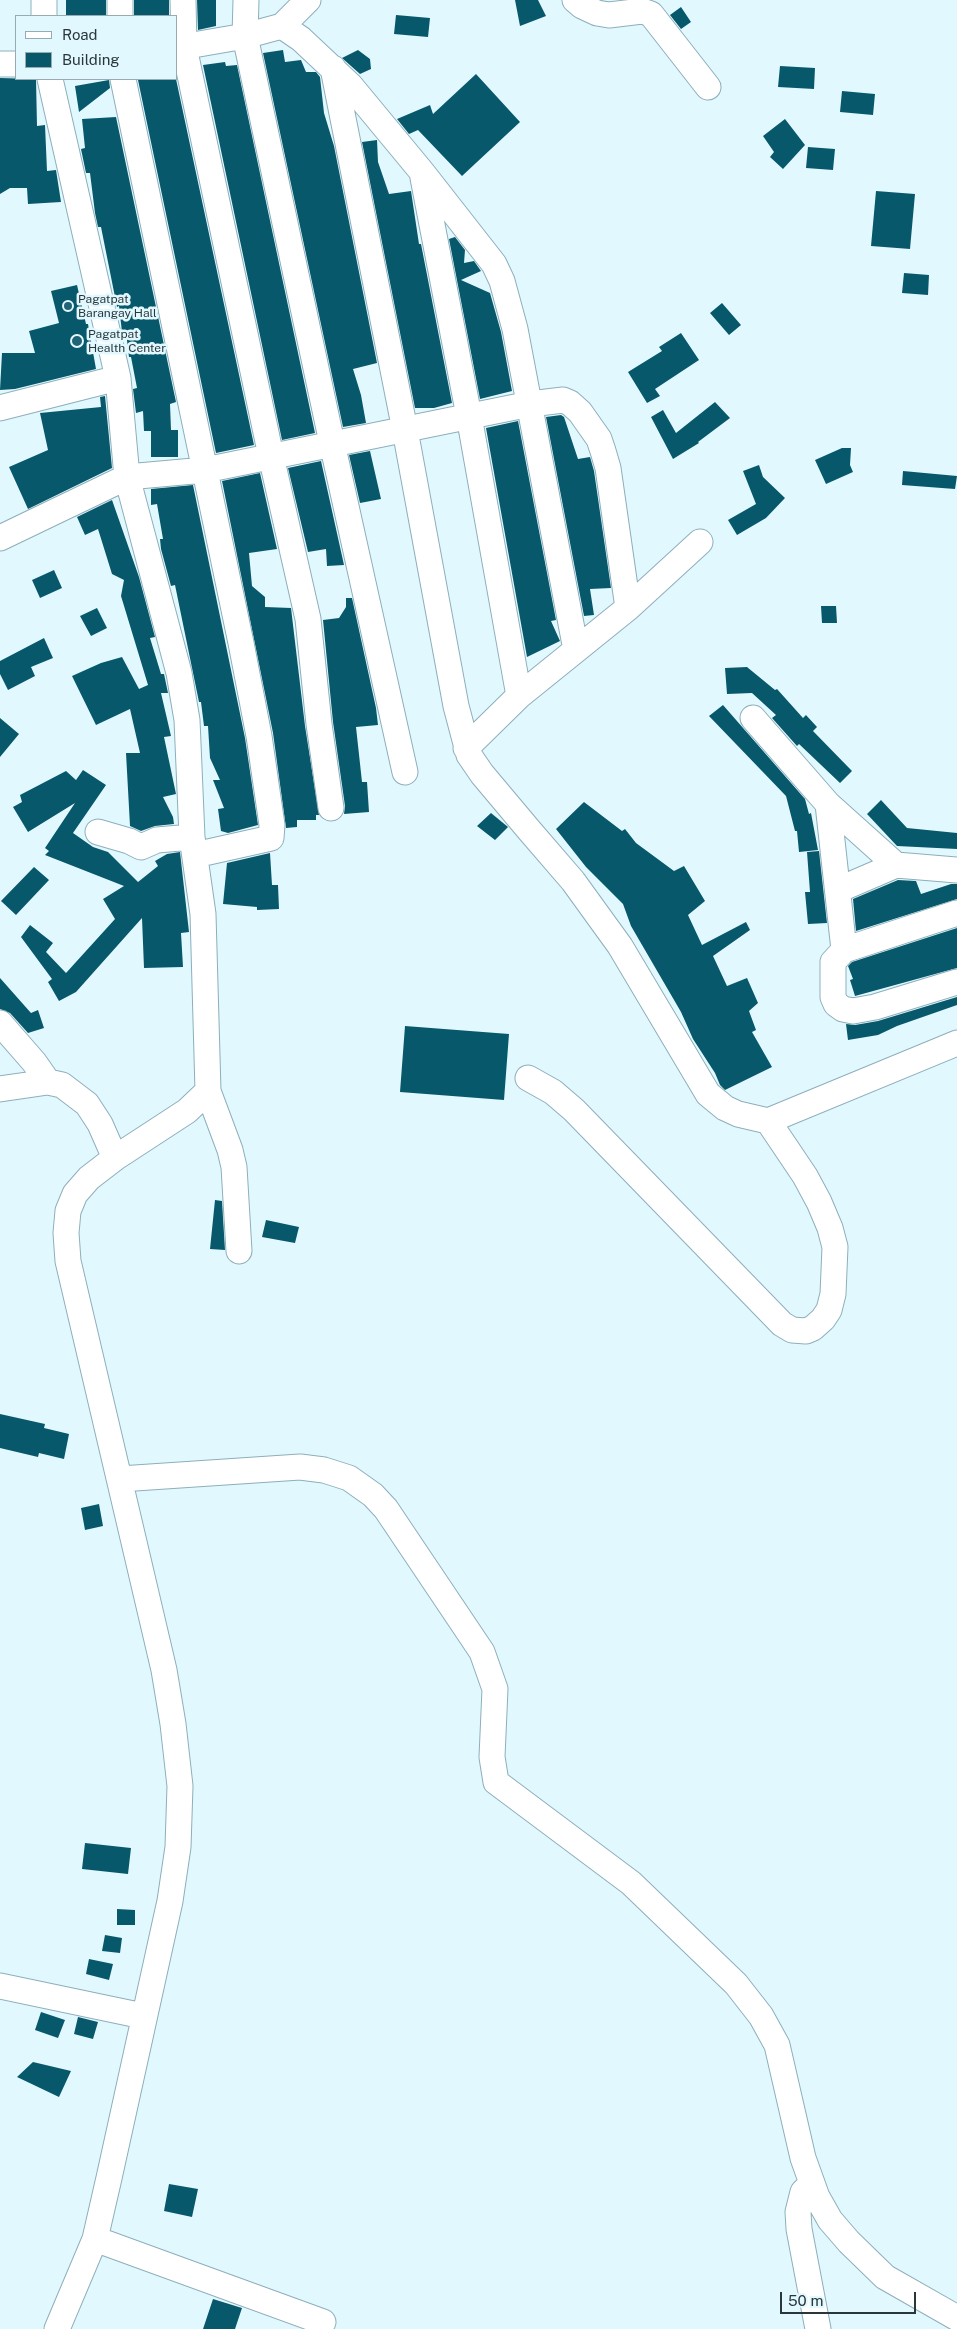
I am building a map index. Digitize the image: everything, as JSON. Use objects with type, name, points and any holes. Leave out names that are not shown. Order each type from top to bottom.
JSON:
[{"type":"street","points":[[44,0],[44,15]]},
{"type":"street","points":[[120,0],[120,15]]},
{"type":"street","points":[[183,0],[180,47],[308,619],[319,724],[331,808]]},
{"type":"street","points":[[246,0],[245,36],[405,772]]},
{"type":"street","points":[[180,47],[245,36],[282,26],[308,0]]},
{"type":"street","points":[[575,0],[596,13],[609,15],[642,11],[651,14],[708,87]]},
{"type":"street","points":[[282,26],[301,39],[333,68],[422,172],[494,264],[502,281],[516,329],[576,650]]},
{"type":"street","points":[[0,64],[15,64]]},
{"type":"street","points":[[333,68],[405,430],[456,706],[466,748],[482,774],[574,881],[620,946],[708,1094],[715,1101],[738,1114],[768,1121],[957,1044]]},
{"type":"street","points":[[50,80],[118,378],[127,477],[179,673],[188,720],[193,846],[203,914],[208,1091],[234,1166],[239,1251]]},
{"type":"street","points":[[98,832],[129,841],[141,847],[157,840],[193,846],[271,838],[272,825],[248,680],[123,80]]},
{"type":"street","points":[[422,172],[469,416],[519,696]]},
{"type":"street","points":[[0,408],[118,378]]},
{"type":"street","points":[[0,538],[127,477],[205,470],[332,443],[555,400],[570,403],[580,412],[599,439],[608,468],[628,608]]},
{"type":"street","points":[[466,748],[519,696],[628,608],[700,542]]},
{"type":"street","points":[[753,718],[828,804],[896,865]]},
{"type":"street","points":[[828,804],[844,950]]},
{"type":"street","points":[[838,890],[896,865],[957,870]]},
{"type":"street","points":[[957,914],[844,950],[833,962],[833,997],[836,1004],[844,1009],[853,1011],[875,1007],[957,982]]},
{"type":"street","points":[[0,1023],[34,1062],[48,1082]]},
{"type":"street","points":[[528,1078],[552,1092],[574,1110],[782,1324],[792,1330],[806,1330],[813,1328],[823,1319],[828,1310],[834,1285],[834,1247],[830,1228],[819,1202],[805,1176],[768,1121]]},
{"type":"street","points":[[0,1089],[48,1082],[62,1085],[87,1104],[100,1124],[115,1158]]},
{"type":"street","points":[[57,2329],[95,2239],[170,1901],[178,1847],[180,1786],[173,1724],[164,1670],[68,1261],[66,1233],[68,1211],[75,1194],[89,1178],[115,1158],[187,1111],[208,1091]]},
{"type":"street","points":[[120,1479],[300,1467],[324,1470],[349,1478],[374,1495],[392,1516],[482,1652],[495,1688],[492,1757],[496,1782],[631,1884],[736,1984],[761,2016],[776,2045],[794,2128],[817,2197],[830,2220],[865,2259],[885,2277],[957,2318]]},
{"type":"street","points":[[0,1986],[143,2016]]},
{"type":"street","points":[[812,2183],[803,2192],[798,2212],[799,2228],[818,2329]]},
{"type":"street","points":[[95,2239],[323,2322]]},
{"type":"building","points":[[66,0],[106,0],[106,15],[66,15]]},
{"type":"building","points":[[134,0],[169,0],[169,15],[134,15]]},
{"type":"building","points":[[197,0],[216,0],[216,26],[198,30]]},
{"type":"building","points":[[515,0],[538,0],[546,16],[520,26]]},
{"type":"building","points":[[681,7],[691,22],[681,29],[670,15]]},
{"type":"building","points":[[396,15],[430,18],[428,37],[394,34]]},
{"type":"building","points":[[283,50],[285,62],[301,60],[306,72],[316,72],[320,77],[324,113],[334,146],[377,363],[353,369],[361,395],[366,423],[343,427],[263,53]]},
{"type":"building","points":[[358,50],[370,59],[371,69],[360,74],[342,58]]},
{"type":"building","points":[[225,62],[226,66],[237,65],[315,433],[282,440],[203,65]]},
{"type":"building","points":[[780,66],[815,68],[814,89],[778,87]]},
{"type":"building","points":[[476,74],[520,122],[462,176],[418,130],[409,134],[397,119],[430,105],[433,114]]},
{"type":"building","points":[[0,78],[36,80],[37,126],[45,125],[47,171],[56,170],[61,202],[28,204],[27,188],[10,188],[0,194]]},
{"type":"building","points":[[109,80],[110,88],[79,112],[75,86]]},
{"type":"building","points":[[138,80],[176,80],[254,445],[216,453]]},
{"type":"building","points":[[842,91],[875,94],[873,115],[840,112]]},
{"type":"building","points":[[116,117],[176,402],[170,404],[171,430],[178,430],[178,457],[151,457],[151,431],[144,431],[143,411],[136,413],[133,389],[137,388],[131,357],[129,357],[126,332],[122,332],[119,306],[117,307],[101,227],[98,227],[95,213],[90,173],[86,173],[81,149],[85,148],[82,119]]},
{"type":"building","points":[[785,119],[805,145],[783,169],[770,157],[774,152],[763,136]]},
{"type":"building","points":[[377,140],[378,162],[389,194],[411,191],[419,244],[421,244],[452,403],[434,408],[415,408],[362,142]]},
{"type":"building","points":[[808,147],[835,149],[833,170],[806,168]]},
{"type":"building","points":[[876,191],[915,194],[910,249],[871,246]]},
{"type":"building","points":[[455,237],[465,250],[464,263],[474,261],[481,271],[461,280],[490,293],[501,332],[512,391],[480,399],[449,239]]},
{"type":"building","points":[[904,273],[929,275],[928,295],[902,293]]},
{"type":"building","points":[[77,285],[86,324],[88,324],[96,369],[15,389],[0,390],[2,353],[35,353],[29,331],[59,323],[51,291]]},
{"type":"building","points":[[722,303],[741,325],[729,335],[710,313]]},
{"type":"building","points":[[681,333],[699,360],[655,389],[660,396],[647,403],[628,372],[662,351],[659,347]]},
{"type":"building","points":[[105,396],[112,468],[28,509],[9,467],[48,450],[40,413],[101,407],[100,397]]},
{"type":"building","points":[[715,402],[730,418],[699,443],[673,459],[651,417],[663,410],[676,433]]},
{"type":"building","points":[[561,415],[564,417],[578,459],[590,457],[594,471],[611,588],[590,589],[594,615],[584,616],[546,417]]},
{"type":"building","points":[[518,421],[556,620],[551,621],[560,641],[527,657],[486,428]]},
{"type":"building","points":[[842,448],[851,448],[850,465],[853,472],[826,484],[815,460]]},
{"type":"building","points":[[370,451],[381,499],[360,503],[349,455]]},
{"type":"building","points":[[321,461],[344,565],[327,566],[326,549],[308,552],[288,468]]},
{"type":"building","points":[[759,465],[763,477],[785,498],[766,518],[737,535],[728,520],[756,504],[743,471]]},
{"type":"building","points":[[903,471],[957,476],[955,489],[902,485]]},
{"type":"building","points":[[260,473],[277,549],[249,553],[252,586],[265,597],[265,607],[291,608],[305,726],[319,815],[316,815],[316,820],[297,820],[297,827],[286,828],[273,733],[222,481]]},
{"type":"building","points":[[193,485],[245,738],[258,825],[228,833],[221,831],[218,809],[224,808],[213,780],[220,780],[210,758],[208,726],[204,726],[201,702],[199,702],[175,585],[171,586],[161,549],[160,539],[163,539],[157,504],[151,505],[151,489]]},
{"type":"building","points":[[112,500],[139,577],[155,637],[150,638],[161,674],[164,674],[168,693],[161,693],[171,736],[164,737],[176,794],[163,797],[173,817],[174,824],[155,826],[141,831],[130,826],[126,753],[140,753],[130,709],[96,725],[72,676],[101,663],[122,657],[139,689],[148,685],[121,596],[124,580],[112,574],[98,529],[85,535],[77,517]]},
{"type":"building","points":[[54,570],[62,588],[40,598],[32,580]]},
{"type":"building","points":[[346,598],[352,598],[378,725],[356,727],[362,782],[367,782],[369,812],[344,814],[345,806],[333,722],[323,620],[339,618],[346,607]]},
{"type":"building","points":[[821,606],[836,606],[837,623],[822,623]]},
{"type":"building","points":[[97,608],[107,628],[91,636],[80,616]]},
{"type":"building","points":[[44,638],[53,658],[31,667],[35,676],[8,690],[0,674],[0,661]]},
{"type":"building","points":[[747,667],[775,690],[777,689],[803,718],[806,715],[817,727],[813,731],[852,771],[840,783],[799,744],[797,746],[772,718],[776,715],[752,693],[727,694],[725,668]]},
{"type":"building","points":[[723,705],[805,799],[809,814],[811,813],[818,850],[799,852],[797,831],[795,831],[786,796],[709,716]]},
{"type":"building","points":[[0,718],[19,734],[0,757]]},
{"type":"building","points":[[83,770],[106,785],[73,833],[93,847],[108,852],[138,882],[158,866],[155,861],[167,854],[180,852],[189,932],[181,933],[183,967],[144,968],[142,918],[76,992],[59,1001],[48,982],[52,979],[21,937],[30,925],[53,943],[46,952],[66,973],[115,919],[103,899],[124,886],[45,855],[49,851],[45,848],[75,803],[28,832],[13,807],[22,802],[20,795],[66,771],[76,780]]},
{"type":"building","points":[[881,800],[907,828],[957,833],[957,849],[897,846],[867,814]]},
{"type":"building","points":[[584,802],[622,831],[625,829],[636,843],[674,871],[684,866],[705,901],[688,915],[702,945],[746,922],[750,930],[713,956],[727,986],[747,978],[758,1003],[749,1011],[756,1030],[752,1032],[772,1067],[725,1090],[720,1085],[715,1073],[693,1039],[681,1012],[631,926],[623,904],[586,867],[556,829]]},
{"type":"building","points":[[491,813],[508,827],[495,840],[477,826]]},
{"type":"building","points":[[819,851],[827,923],[808,924],[805,892],[810,892],[807,852]]},
{"type":"building","points":[[270,853],[272,885],[278,885],[279,909],[257,910],[257,907],[223,904],[227,863]]},
{"type":"building","points":[[34,867],[49,880],[16,915],[1,901]]},
{"type":"building","points":[[898,880],[916,881],[921,894],[951,884],[957,884],[957,899],[856,931],[853,899]]},
{"type":"building","points":[[957,928],[957,968],[855,996],[850,980],[853,979],[848,966],[852,962]]},
{"type":"building","points":[[0,978],[31,1013],[38,1010],[44,1028],[28,1033],[10,1013],[0,1009]]},
{"type":"building","points":[[957,997],[957,1005],[897,1026],[878,1035],[848,1040],[846,1024],[855,1025],[878,1021]]},
{"type":"building","points":[[405,1026],[509,1034],[504,1100],[400,1092]]},
{"type":"building","points":[[215,1200],[222,1201],[225,1250],[210,1249]]},
{"type":"building","points":[[266,1220],[299,1227],[295,1243],[262,1237]]},
{"type":"building","points":[[0,1414],[45,1424],[44,1428],[69,1434],[64,1459],[39,1453],[38,1457],[0,1448]]},
{"type":"building","points":[[99,1504],[103,1526],[85,1530],[81,1508]]},
{"type":"building","points":[[85,1843],[131,1848],[128,1874],[82,1869]]},
{"type":"building","points":[[117,1909],[135,1910],[135,1925],[117,1925]]},
{"type":"building","points":[[105,1935],[122,1938],[120,1953],[102,1951]]},
{"type":"building","points":[[89,1959],[113,1964],[109,1980],[86,1974]]},
{"type":"building","points":[[41,2012],[65,2020],[58,2038],[35,2030]]},
{"type":"building","points":[[78,2017],[98,2022],[93,2039],[74,2034]]},
{"type":"building","points":[[33,2062],[71,2071],[59,2097],[17,2077]]},
{"type":"building","points":[[169,2184],[198,2189],[192,2217],[164,2211]]},
{"type":"building","points":[[213,2299],[242,2308],[235,2329],[203,2329]]},
{"type":"place","name":"Pagatpat Barangay Hall","points":[[68,306]]},
{"type":"place","name":"Pagatpat Health Center","points":[[77,341]]}]
